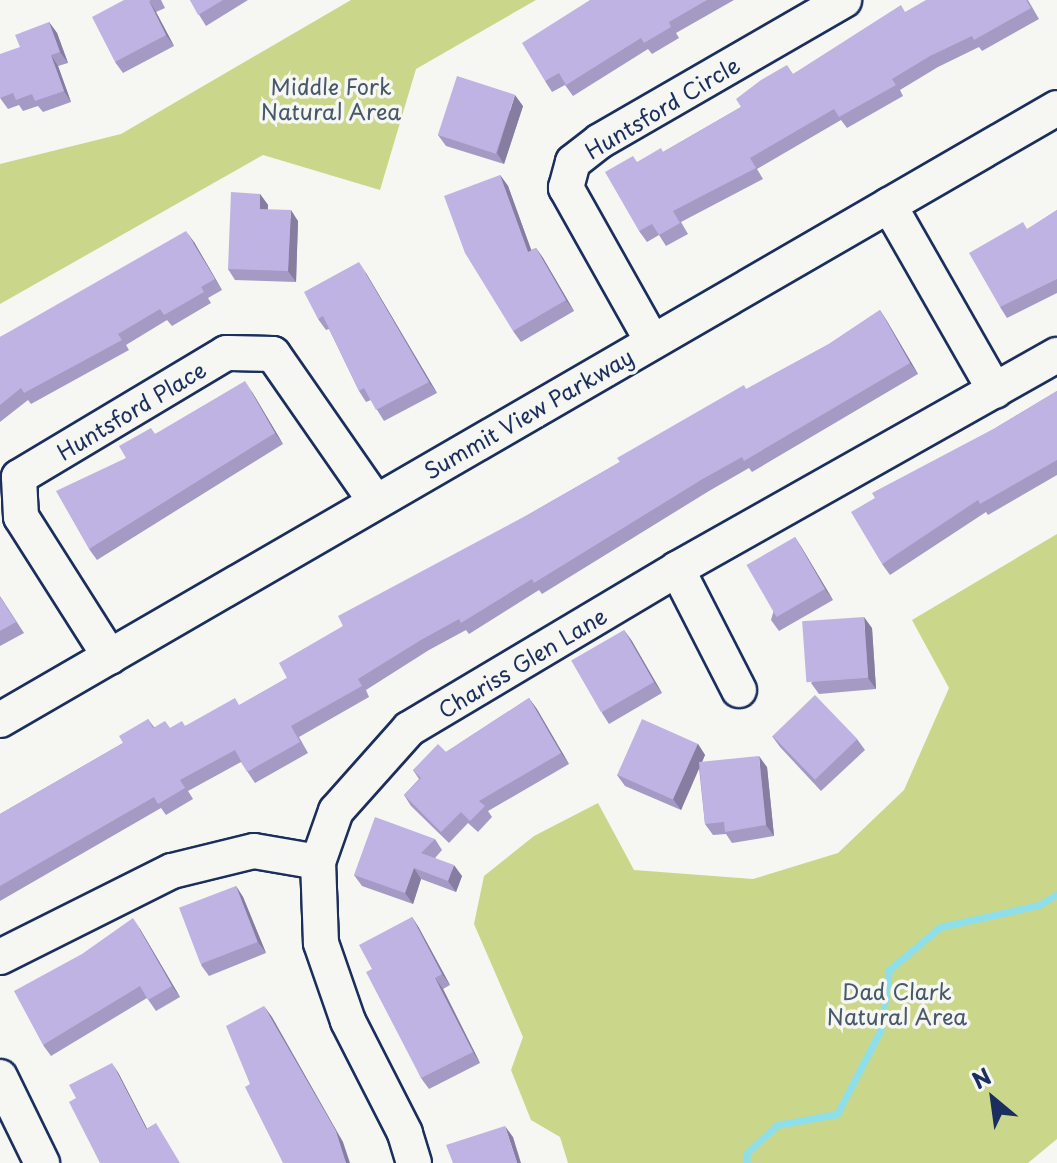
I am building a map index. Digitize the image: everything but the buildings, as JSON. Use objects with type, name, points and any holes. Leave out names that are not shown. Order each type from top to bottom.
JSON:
[{"type":"street","name":"Huntsford Circle","points":[[652,341],[566,188],[573,162],[600,141],[844,0]]},
{"type":"street","name":"Summit View Parkway","points":[[0,720],[1057,108]]},
{"type":"street","points":[[889,205],[995,391]]},
{"type":"street","name":"Huntsford Place","points":[[110,657],[21,517],[19,477],[226,353],[273,354],[375,501]]},
{"type":"street","name":"Chariss Glen Lane","points":[[414,1163],[405,1133],[348,1021],[321,943],[318,862],[336,811],[409,729],[677,569],[1057,355]]},
{"type":"street","points":[[677,569],[739,690]]},
{"type":"street","points":[[0,957],[172,871],[254,851],[318,862]]},
{"type":"street","points":[[0,1077],[42,1163]]},
{"type":"green space","name":"Middle Fork Natural Area","points":[[351,0],[536,0],[416,69],[380,190],[263,155],[0,304],[0,164],[121,134]]},
{"type":"green space","name":"Dad Clark Natural Area","points":[[1057,534],[1057,1139],[1028,1163],[568,1163],[560,1137],[531,1120],[511,1070],[523,1037],[474,924],[484,876],[534,836],[598,803],[634,870],[753,879],[838,853],[904,790],[949,688],[912,620]]},
{"type":"waterway","points":[[747,1163],[746,1154],[777,1125],[837,1114],[881,1029],[889,970],[940,927],[1039,905],[1057,894]]}]
